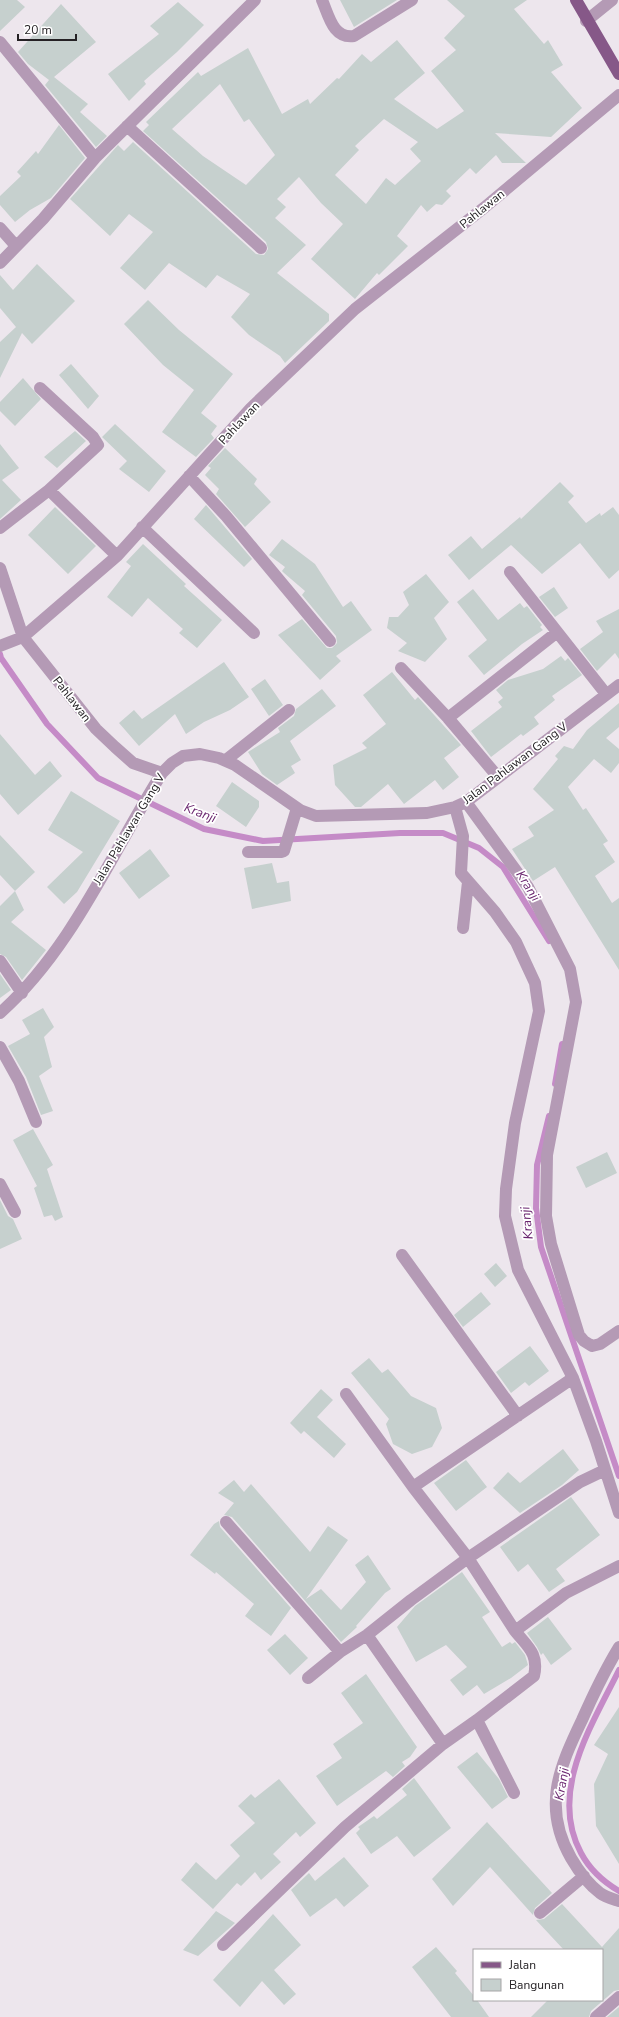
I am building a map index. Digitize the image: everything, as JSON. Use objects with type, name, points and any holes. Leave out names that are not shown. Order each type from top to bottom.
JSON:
[{"type":"main road","points":[[576,0],[586,20],[619,74]]},
{"type":"street","points":[[0,263],[95,158],[242,4],[255,0]]},
{"type":"street","points":[[322,0],[338,33],[347,37],[361,32],[412,0]]},
{"type":"street","points":[[586,20],[612,0]]},
{"type":"street","points":[[0,42],[95,158]]},
{"type":"street","name":"Pahlawan","points":[[162,773],[133,763],[96,729],[23,637],[117,556],[251,408],[355,309],[485,207],[619,95]]},
{"type":"street","points":[[127,126],[262,248]]},
{"type":"street","points":[[0,228],[16,246]]},
{"type":"street","points":[[0,528],[49,490],[96,448],[98,442],[40,388]]},
{"type":"street","points":[[189,476],[239,531],[330,641]]},
{"type":"street","points":[[49,490],[117,556]]},
{"type":"street","points":[[142,528],[254,633]]},
{"type":"street","points":[[0,568],[23,637],[4,644]]},
{"type":"street","points":[[510,572],[556,633],[606,694]]},
{"type":"street","points":[[448,718],[556,633]]},
{"type":"street","points":[[401,668],[448,718],[498,776]]},
{"type":"street","name":"Jalan Pahlawan Gang V","points":[[0,1013],[22,994],[43,969],[67,934],[162,773],[172,763],[183,756],[200,754],[226,760],[308,814],[334,816],[427,813],[460,804],[619,685]]},
{"type":"street","points":[[226,760],[289,710]]},
{"type":"street","points":[[460,804],[464,877],[463,928]]},
{"type":"street","points":[[460,804],[528,887],[570,969],[576,1002],[546,1155],[546,1216],[551,1244],[579,1335],[584,1341],[592,1346],[600,1344],[619,1331]]},
{"type":"street","points":[[248,852],[281,852],[285,847],[297,808]]},
{"type":"street","points":[[464,877],[495,912],[516,942],[535,983],[539,1011],[515,1123],[506,1189],[505,1216],[518,1270],[573,1378],[619,1513]]},
{"type":"street","points":[[0,961],[22,994]]},
{"type":"street","points":[[0,1047],[19,1081],[36,1122]]},
{"type":"street","points":[[0,1184],[15,1212]]},
{"type":"street","points":[[402,1255],[518,1416]]},
{"type":"street","points":[[413,1487],[573,1378]]},
{"type":"street","points":[[223,1945],[344,1828],[442,1744],[477,1720],[534,1676],[537,1665],[535,1656],[515,1630],[468,1558],[413,1487],[346,1394]]},
{"type":"street","points":[[308,1678],[340,1652],[367,1635],[468,1558],[580,1482],[605,1470]]},
{"type":"street","points":[[226,1522],[340,1652]]},
{"type":"street","points":[[515,1630],[566,1593],[619,1566]]},
{"type":"street","points":[[367,1635],[442,1744]]},
{"type":"street","points":[[619,1647],[595,1690],[565,1754],[557,1779],[555,1805],[565,1848],[574,1864],[600,1893],[619,1901]]},
{"type":"street","points":[[477,1720],[514,1793]]},
{"type":"street","points":[[540,1913],[584,1876]]},
{"type":"street","points":[[596,2017],[619,1997]]},
{"type":"building","points":[[0,0],[17,0],[25,7],[0,31]]},
{"type":"building","points":[[340,0],[397,0],[354,27]]},
{"type":"building","points":[[447,0],[527,0],[514,9],[544,44],[548,40],[563,65],[551,72],[582,108],[551,137],[495,133],[526,163],[502,163],[496,155],[476,174],[470,168],[446,191],[451,196],[442,205],[436,204],[427,212],[421,205],[397,236],[408,246],[379,275],[377,273],[355,299],[311,259],[343,224],[321,203],[299,177],[277,199],[286,207],[275,218],[306,245],[277,273],[329,314],[329,321],[285,363],[280,356],[249,335],[231,317],[250,294],[217,275],[206,288],[169,263],[145,290],[120,268],[153,232],[129,214],[110,236],[70,199],[118,145],[124,151],[133,142],[256,254],[264,255],[268,249],[266,242],[143,131],[149,125],[146,122],[198,72],[201,76],[248,48],[282,114],[308,99],[310,104],[337,78],[339,79],[362,54],[371,62],[397,40],[425,73],[394,99],[437,129],[464,111],[431,71],[456,50],[444,38],[465,16]],"holes":[[[220,84],[244,122],[249,119],[275,155],[246,185],[203,156],[172,129]],[[384,119],[418,142],[410,149],[421,161],[395,185],[386,178],[366,204],[335,175],[359,150],[355,146]]]},
{"type":"building","points":[[178,2],[204,25],[177,52],[144,81],[146,84],[129,101],[108,74],[159,34],[150,26]]},
{"type":"building","points":[[61,4],[96,42],[54,77],[88,104],[80,112],[107,136],[96,147],[45,85],[49,80],[28,64],[18,52]]},
{"type":"building","points":[[59,125],[85,158],[51,198],[30,210],[15,222],[0,205],[0,196],[21,176],[17,172],[36,151],[38,154]]},
{"type":"building","points":[[37,264],[75,301],[32,344],[22,333],[0,378],[0,342],[16,327],[0,308],[0,275],[13,290]]},
{"type":"building","points":[[148,300],[179,330],[233,374],[201,413],[217,426],[211,434],[214,438],[196,457],[162,432],[194,390],[163,365],[124,324]]},
{"type":"building","points":[[71,364],[99,396],[88,409],[59,375]]},
{"type":"building","points":[[23,378],[41,399],[15,426],[0,411],[0,402]]},
{"type":"building","points":[[115,424],[166,471],[149,492],[119,469],[127,461],[102,437]]},
{"type":"building","points":[[75,431],[86,441],[57,468],[44,457]]},
{"type":"building","points":[[0,444],[19,468],[2,480],[21,500],[0,519]]},
{"type":"building","points":[[225,448],[257,479],[254,484],[271,502],[245,527],[216,494],[219,489],[205,475],[211,468],[208,466]]},
{"type":"building","points":[[560,482],[574,496],[568,502],[586,523],[600,513],[601,516],[613,507],[619,515],[619,570],[609,579],[580,543],[542,574],[511,545],[469,580],[448,555],[471,536],[482,549],[520,517],[521,519]]},
{"type":"building","points":[[206,505],[252,559],[244,567],[194,519]]},
{"type":"building","points":[[55,507],[96,546],[68,574],[28,535]]},
{"type":"building","points":[[282,539],[315,564],[343,607],[351,601],[372,630],[336,656],[341,661],[320,680],[278,635],[302,619],[327,648],[332,648],[337,643],[336,636],[302,595],[305,591],[282,571],[285,567],[269,555]]},
{"type":"building","points":[[143,544],[186,584],[184,586],[222,620],[197,648],[179,633],[183,629],[148,598],[132,617],[107,597],[131,566],[126,562]]},
{"type":"building","points":[[426,574],[449,602],[434,618],[447,639],[425,662],[398,651],[407,643],[387,628],[389,617],[398,617],[409,605],[403,592]]},
{"type":"building","points":[[554,587],[568,608],[555,617],[539,597]]},
{"type":"building","points":[[473,589],[498,620],[520,603],[524,608],[527,606],[542,625],[540,627],[543,630],[522,644],[484,675],[468,656],[487,640],[457,602]]},
{"type":"building","points":[[619,609],[619,659],[615,653],[597,671],[580,649],[603,632],[596,621]]},
{"type":"building","points":[[561,656],[565,661],[568,658],[582,675],[552,696],[555,700],[534,717],[539,724],[523,736],[521,734],[491,757],[471,731],[502,707],[498,702],[503,698],[496,690],[508,680],[543,669]]},
{"type":"building","points":[[224,662],[249,697],[230,710],[204,722],[186,734],[175,714],[139,746],[119,723],[134,710],[142,719]]},
{"type":"building","points":[[392,672],[415,700],[418,697],[461,745],[444,758],[459,777],[443,790],[435,780],[404,804],[388,784],[361,807],[355,807],[335,785],[333,765],[367,748],[362,743],[386,724],[363,695]]},
{"type":"building","points":[[265,679],[283,705],[269,716],[251,689]]},
{"type":"building","points":[[322,689],[336,706],[290,741],[301,760],[291,766],[295,773],[277,785],[262,774],[248,752],[280,732],[278,728],[294,716],[296,709]]},
{"type":"building","points":[[619,703],[619,727],[606,738],[619,749],[619,763],[611,773],[594,759],[568,787],[583,810],[586,808],[608,841],[603,844],[615,862],[595,876],[612,903],[619,898],[619,970],[555,867],[533,881],[512,849],[534,836],[528,827],[554,810],[533,789],[558,759],[555,756],[564,746],[573,749],[587,730]]},
{"type":"building","points":[[0,734],[35,775],[50,761],[62,776],[18,815],[0,794]]},
{"type":"building","points":[[232,782],[259,801],[259,807],[246,827],[216,806]]},
{"type":"building","points":[[71,791],[120,821],[77,892],[64,904],[47,887],[83,852],[48,830]]},
{"type":"building","points":[[0,835],[35,872],[15,891],[0,875]]},
{"type":"building","points":[[150,849],[170,876],[139,899],[119,873]]},
{"type":"building","points":[[272,863],[277,883],[289,881],[291,901],[252,909],[244,868]]},
{"type":"building","points":[[15,891],[24,910],[11,922],[46,950],[22,980],[6,957],[0,954],[0,906]]},
{"type":"building","points":[[0,974],[11,990],[0,998]]},
{"type":"building","points":[[43,1008],[54,1027],[44,1037],[52,1067],[39,1076],[53,1111],[41,1115],[26,1077],[8,1046],[30,1034],[22,1020]]},
{"type":"building","points":[[33,1129],[53,1165],[47,1169],[63,1217],[55,1221],[52,1215],[44,1217],[34,1188],[37,1186],[13,1140]]},
{"type":"building","points":[[607,1152],[617,1173],[586,1188],[576,1167]]},
{"type":"building","points":[[0,1200],[8,1216],[13,1219],[22,1239],[0,1249]]},
{"type":"building","points":[[496,1263],[507,1276],[495,1287],[484,1274]]},
{"type":"building","points":[[481,1292],[491,1304],[463,1327],[454,1315]]},
{"type":"building","points":[[530,1346],[549,1371],[529,1386],[525,1382],[511,1393],[496,1372]]},
{"type":"building","points":[[369,1358],[382,1373],[388,1369],[411,1396],[436,1408],[442,1428],[432,1447],[412,1454],[393,1444],[386,1424],[389,1419],[351,1373]]},
{"type":"building","points":[[321,1389],[333,1400],[317,1417],[346,1444],[334,1458],[304,1431],[301,1434],[290,1423]]},
{"type":"building","points":[[563,1449],[579,1470],[562,1485],[520,1513],[493,1488],[508,1472],[520,1483]]},
{"type":"building","points":[[466,1460],[487,1487],[456,1511],[434,1483]]},
{"type":"building","points":[[234,1480],[244,1492],[251,1484],[310,1552],[328,1526],[348,1540],[306,1599],[321,1589],[341,1610],[366,1582],[355,1565],[368,1555],[391,1589],[385,1593],[356,1626],[357,1627],[341,1642],[232,1517],[224,1515],[234,1503],[218,1493]]},
{"type":"building","points":[[571,1497],[600,1535],[556,1569],[565,1581],[549,1592],[528,1564],[518,1572],[500,1547]]},
{"type":"building","points":[[219,1521],[220,1527],[291,1608],[271,1636],[245,1616],[254,1604],[216,1572],[215,1574],[190,1555],[214,1524]]},
{"type":"building","points":[[462,1572],[490,1612],[482,1617],[502,1647],[510,1642],[512,1644],[515,1642],[525,1655],[528,1665],[511,1678],[484,1694],[477,1685],[463,1696],[450,1680],[467,1667],[446,1645],[416,1662],[397,1627],[415,1606]]},
{"type":"building","points":[[548,1617],[572,1649],[551,1665],[543,1653],[541,1655],[527,1633]]},
{"type":"building","points":[[285,1634],[308,1658],[290,1675],[267,1650]]},
{"type":"building","points":[[366,1674],[417,1747],[410,1757],[402,1762],[405,1766],[393,1777],[386,1771],[337,1806],[316,1776],[342,1758],[333,1744],[363,1723],[341,1693]]},
{"type":"building","points":[[619,1707],[619,1864],[596,1826],[594,1784],[608,1754],[594,1745]]},
{"type":"building","points":[[477,1752],[499,1779],[508,1797],[492,1809],[457,1767]]},
{"type":"building","points":[[414,1778],[451,1828],[414,1857],[397,1836],[371,1854],[356,1833],[360,1829],[358,1827],[374,1816],[377,1819],[407,1795],[402,1789]]},
{"type":"building","points":[[279,1779],[316,1823],[300,1837],[296,1832],[273,1854],[281,1862],[261,1880],[255,1872],[241,1886],[237,1883],[213,1909],[181,1880],[196,1862],[216,1880],[240,1856],[230,1845],[255,1823],[238,1806],[251,1794],[255,1798]]},
{"type":"building","points":[[487,1822],[552,1893],[535,1908],[533,1915],[490,1867],[453,1906],[432,1879]]},
{"type":"building","points":[[344,1857],[369,1886],[344,1907],[336,1898],[310,1917],[291,1890],[309,1873],[315,1881]]},
{"type":"building","points":[[562,1904],[602,1947],[619,1928],[619,1990],[614,1991],[603,2001],[603,1949],[563,1949],[536,1920],[544,1919]]},
{"type":"building","points":[[216,1911],[235,1923],[198,1956],[183,1950]]},
{"type":"building","points":[[273,1914],[301,1945],[274,1970],[296,1994],[284,2005],[262,1981],[240,2007],[213,1980]]},
{"type":"building","points":[[436,1947],[457,1971],[455,1973],[473,1995],[473,2001],[478,2001],[489,2017],[451,2017],[412,1967]]},
{"type":"building","points":[[547,2001],[602,2001],[591,2011],[589,2017],[531,2017]]},
{"type":"building","points":[[619,2007],[619,2017],[607,2017]]},
{"type":"waterway","name":"Kranji","points":[[0,654],[1,658],[47,724],[98,778],[204,829],[263,841],[400,833],[443,833],[479,848],[503,867],[549,941]]},
{"type":"waterway","name":"Kranji","points":[[555,1084],[562,1044]]},
{"type":"waterway","name":"Kranji","points":[[549,1116],[537,1165],[536,1208],[541,1247],[619,1476]]},
{"type":"waterway","name":"Kranji","points":[[619,1670],[586,1736],[571,1783],[569,1806],[572,1830],[581,1853],[588,1865],[597,1875],[619,1891]]}]
